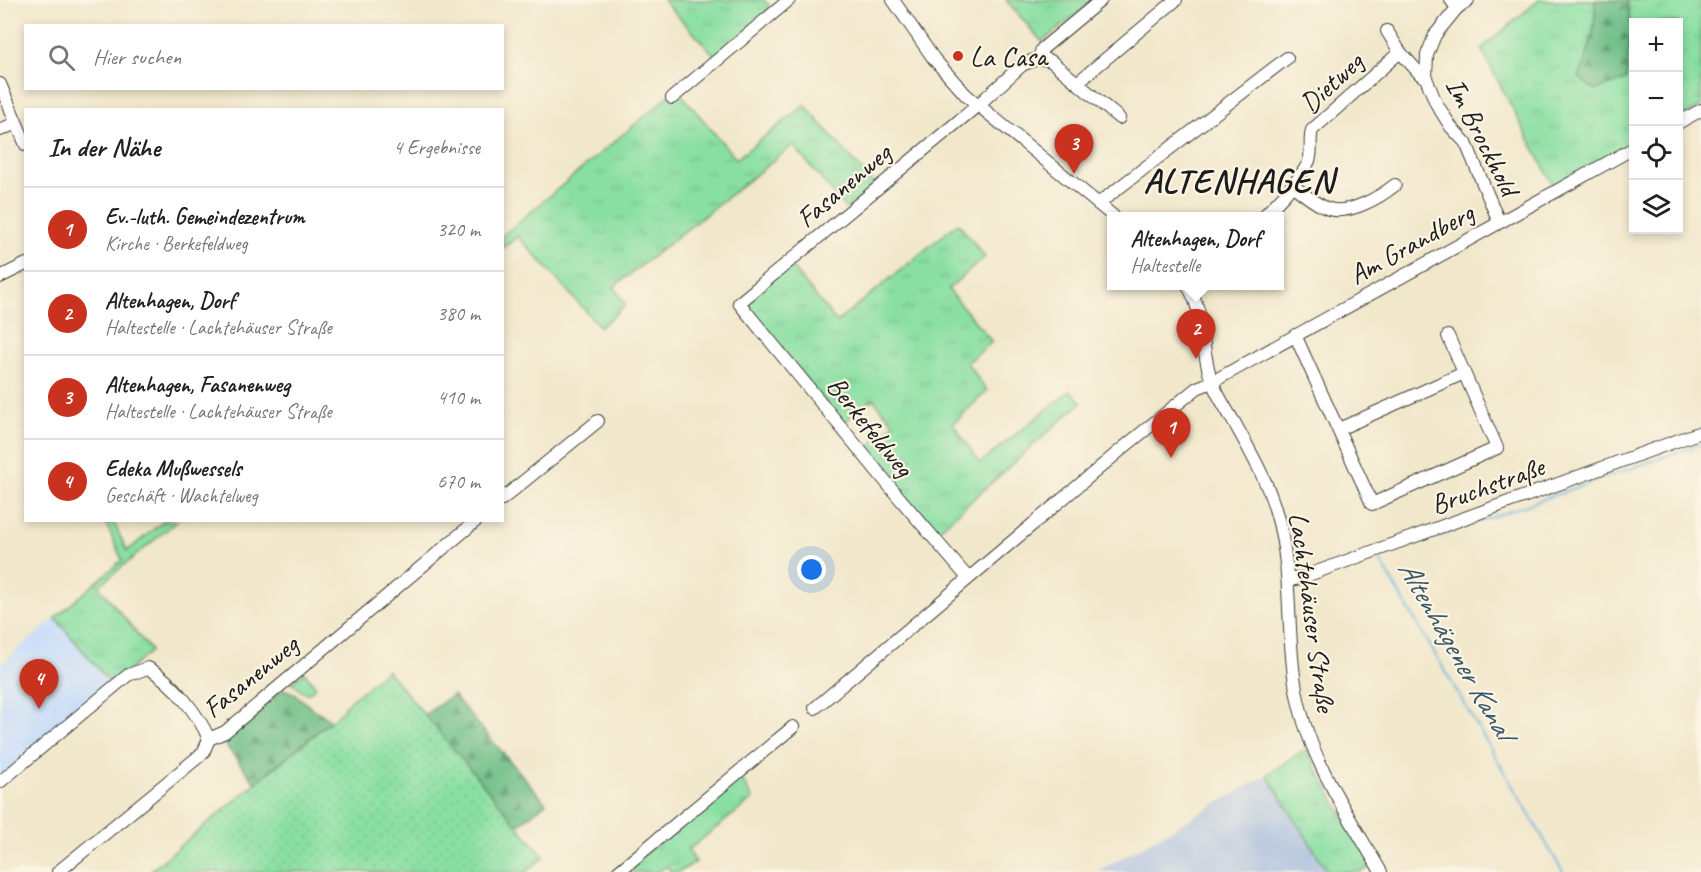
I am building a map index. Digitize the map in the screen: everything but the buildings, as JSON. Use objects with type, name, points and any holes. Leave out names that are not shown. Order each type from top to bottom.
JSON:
[{"type":"street","points":[[672,98],[789,0]]},
{"type":"street","points":[[893,0],[934,59],[955,83],[978,105],[1108,212]]},
{"type":"street","name":"Fasanenweg","points":[[739,303],[978,105],[1022,65],[1039,58],[1042,49],[1101,0]]},
{"type":"street","points":[[1078,82],[1176,0]]},
{"type":"street","name":"Im Brockhold","points":[[1468,0],[1454,4],[1435,35],[1427,55],[1426,78],[1436,103],[1451,127],[1466,142],[1498,222]]},
{"type":"street","name":"Dietweg","points":[[1387,31],[1400,52],[1426,78]]},
{"type":"street","name":"Dietweg","points":[[1268,212],[1292,186],[1310,159],[1309,139],[1312,130],[1400,52]]},
{"type":"street","points":[[1039,58],[1051,61],[1119,118]]},
{"type":"street","points":[[1098,204],[1287,58]]},
{"type":"street","points":[[0,84],[24,141]]},
{"type":"street","points":[[1683,120],[1701,110]]},
{"type":"street","points":[[0,130],[16,123]]},
{"type":"street","name":"Am Grandberg","points":[[1212,382],[1629,151]]},
{"type":"street","points":[[1292,186],[1330,209],[1346,209],[1380,197],[1395,185]]},
{"type":"street","points":[[0,277],[24,265]]},
{"type":"street","name":"Lachtehäuser Straße","points":[[1191,290],[1198,308],[1205,355],[1212,382],[1255,460],[1273,500],[1289,580],[1293,672],[1303,723],[1320,764],[1381,872]]},
{"type":"street","name":"Berkefeldweg","points":[[739,303],[968,578]]},
{"type":"street","points":[[1295,335],[1372,504],[1497,448],[1448,336]]},
{"type":"street","points":[[1339,429],[1464,373]]},
{"type":"street","points":[[815,708],[1197,388],[1212,382]]},
{"type":"street","points":[[504,497],[598,421]]},
{"type":"street","name":"Bruchstraße","points":[[1289,580],[1300,579],[1701,432]]},
{"type":"street","name":"Fasanenweg","points":[[57,872],[203,753],[209,739],[225,732],[475,522]]},
{"type":"street","points":[[0,782],[128,675],[148,668],[163,676],[203,726],[209,739]]},
{"type":"street","points":[[618,872],[793,727]]},
{"type":"shaded area","points":[[55,618],[112,685],[0,777],[0,665]]},
{"type":"shaded area","points":[[1267,775],[1328,872],[1097,872]]},
{"type":"green space","points":[[663,0],[764,0],[773,10],[716,57]]},
{"type":"green space","points":[[1006,0],[1094,0],[1042,42]]},
{"type":"green space","points":[[1539,0],[1595,0],[1593,30],[1579,77],[1629,32],[1629,150],[1558,194],[1481,49]]},
{"type":"green space","points":[[1595,0],[1627,0],[1629,18],[1626,80],[1595,90],[1579,78],[1589,49]]},
{"type":"green space","points":[[1627,0],[1701,0],[1701,106],[1683,117],[1683,18],[1629,18]]},
{"type":"green space","points":[[677,89],[736,159],[805,105],[875,186],[846,209],[793,145],[614,287],[626,305],[600,327],[518,236],[504,247],[504,234]]},
{"type":"green space","points":[[958,223],[985,257],[948,289],[992,342],[967,363],[987,391],[953,424],[980,463],[1070,391],[1082,402],[934,534],[864,451],[894,424],[873,399],[842,424],[744,303],[790,265],[837,322]]},
{"type":"green space","points":[[105,522],[113,522],[127,551],[163,522],[176,522],[99,586],[151,651],[112,685],[55,618],[122,560]]},
{"type":"green space","points":[[387,670],[544,857],[526,872],[149,872],[344,710],[343,707]]},
{"type":"green space","points":[[304,672],[316,686],[309,693],[303,692],[292,683]]},
{"type":"green space","points":[[283,689],[296,695],[330,721],[255,783],[221,739]]},
{"type":"green space","points":[[453,695],[546,803],[517,826],[424,715]]},
{"type":"green space","points":[[1307,748],[1372,866],[1360,872],[1328,872],[1267,775]]},
{"type":"green space","points":[[740,777],[753,799],[688,850],[696,862],[679,872],[671,872],[667,866],[658,872],[621,872]]},
{"type":"waterway","name":"Altenhägener Kanal","points":[[1563,872],[1378,557],[1701,444]]},
{"type":"place","name":"La Casa","points":[[958,56]]},
{"type":"place","name":"Altenhagen, Fasanenweg","points":[[1074,174]]},
{"type":"place","name":"Altenhagen, Dorf","points":[[1196,359]]},
{"type":"place","name":"Ev.-luth. Gemeindezentrum","points":[[1171,458]]},
{"type":"place","name":"Edeka Mußwessels","points":[[39,709]]},
{"type":"district","name":"ALTENHAGEN","points":[[1239,180]]}]
